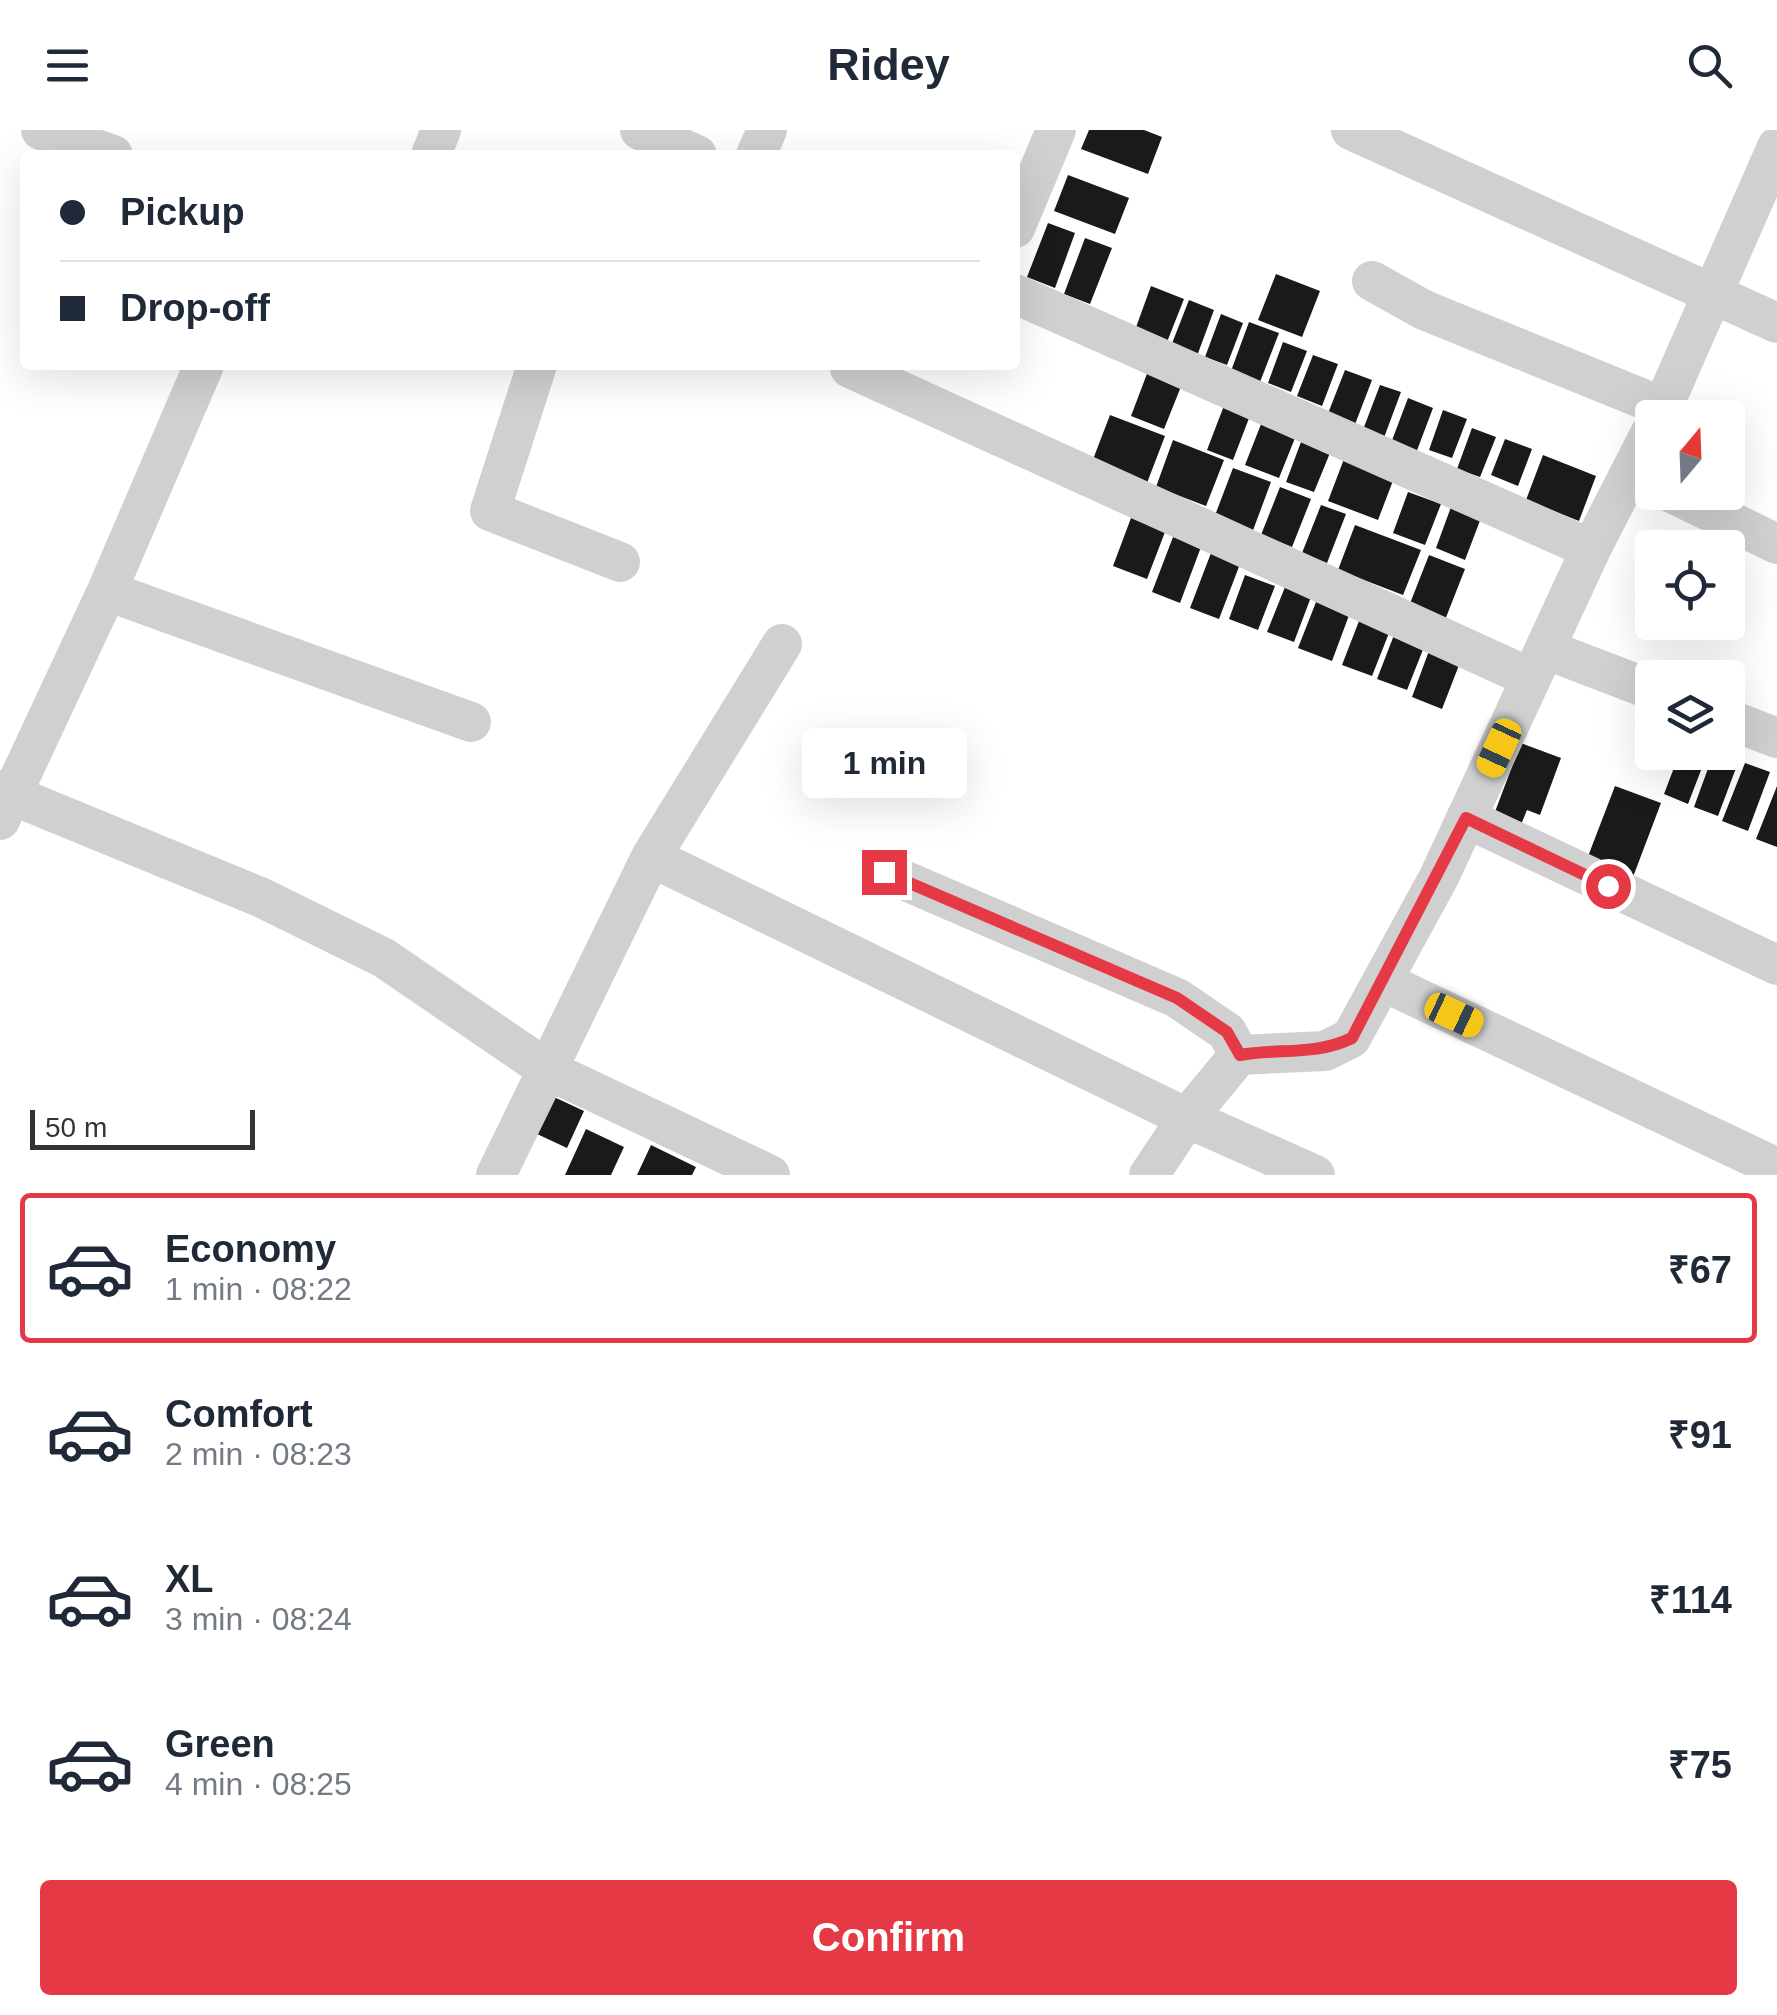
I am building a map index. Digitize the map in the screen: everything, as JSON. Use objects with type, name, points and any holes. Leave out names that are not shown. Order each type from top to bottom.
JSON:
[{"type":"street","points":[[41,130],[99,150]]},
{"type":"street","points":[[640,130],[685,150]]},
{"type":"street","points":[[1020,216],[1056,130]]},
{"type":"street","points":[[1351,130],[1777,324]]},
{"type":"street","points":[[1666,400],[1777,148]]},
{"type":"street","points":[[1372,281],[1424,310],[1635,407]]},
{"type":"street","points":[[1020,296],[1591,549]]},
{"type":"street","points":[[202,370],[107,591],[4,801],[260,896],[384,958],[548,1070],[770,1175]]},
{"type":"street","points":[[534,370],[490,511],[620,562]]},
{"type":"street","points":[[855,370],[1538,664],[1635,686]]},
{"type":"street","points":[[1150,1175],[1187,1118],[1240,1055],[1267,1050],[1325,1051],[1352,1038],[1466,818],[1591,549],[1635,491]]},
{"type":"street","points":[[1707,510],[1777,544]]},
{"type":"street","points":[[107,591],[471,722]]},
{"type":"street","points":[[496,1175],[651,856],[782,644]]},
{"type":"street","points":[[1745,726],[1777,738]]},
{"type":"street","points":[[1466,818],[1777,965]]},
{"type":"street","points":[[651,856],[1187,1118],[1315,1175]]},
{"type":"street","points":[[884,872],[1177,998],[1227,1032],[1240,1055]]},
{"type":"street","points":[[1382,981],[1777,1168]]},
{"type":"building","points":[[1089,130],[1144,130],[1162,137],[1148,174],[1081,149]]},
{"type":"building","points":[[1068,175],[1129,198],[1115,234],[1054,211]]},
{"type":"building","points":[[1048,223],[1075,233],[1055,288],[1027,277]]},
{"type":"building","points":[[1085,238],[1112,248],[1090,304],[1064,294]]},
{"type":"building","points":[[1276,274],[1320,291],[1302,337],[1258,320]]},
{"type":"building","points":[[1151,286],[1184,299],[1167,342],[1135,330]]},
{"type":"building","points":[[1189,300],[1214,310],[1197,356],[1171,346]]},
{"type":"building","points":[[1221,314],[1243,323],[1227,365],[1205,357]]},
{"type":"building","points":[[1249,322],[1279,333],[1260,382],[1231,371]]},
{"type":"building","points":[[1283,342],[1307,351],[1291,392],[1268,383]]},
{"type":"building","points":[[1313,355],[1338,364],[1322,406],[1297,396]]},
{"type":"building","points":[[1345,370],[1372,380],[1354,427],[1327,416]]},
{"type":"building","points":[[1148,371],[1182,384],[1164,429],[1131,416]]},
{"type":"building","points":[[1380,385],[1401,392],[1382,443],[1361,435]]},
{"type":"building","points":[[1408,398],[1433,408],[1416,453],[1391,443]]},
{"type":"building","points":[[1225,403],[1251,413],[1233,460],[1207,450]]},
{"type":"building","points":[[1443,410],[1467,419],[1452,458],[1429,450]]},
{"type":"building","points":[[1110,415],[1165,436],[1147,483],[1092,462]]},
{"type":"building","points":[[1263,419],[1297,433],[1279,478],[1245,465]]},
{"type":"building","points":[[1472,428],[1496,437],[1480,477],[1457,469]]},
{"type":"building","points":[[1505,439],[1532,449],[1518,486],[1491,475]]},
{"type":"building","points":[[1173,440],[1224,460],[1206,506],[1156,487]]},
{"type":"building","points":[[1301,442],[1330,453],[1314,492],[1286,482]]},
{"type":"building","points":[[1543,455],[1596,476],[1579,521],[1526,500]]},
{"type":"building","points":[[1344,459],[1394,478],[1378,520],[1328,501]]},
{"type":"building","points":[[1233,468],[1271,482],[1252,533],[1214,518]]},
{"type":"building","points":[[1280,487],[1311,499],[1292,547],[1261,535]]},
{"type":"building","points":[[1408,492],[1441,504],[1425,545],[1393,533]]},
{"type":"building","points":[[1321,505],[1346,514],[1327,563],[1302,553]]},
{"type":"building","points":[[1451,507],[1481,518],[1465,560],[1436,548]]},
{"type":"building","points":[[1131,518],[1165,532],[1147,579],[1113,566]]},
{"type":"building","points":[[1355,525],[1421,550],[1403,595],[1338,570]]},
{"type":"building","points":[[1173,537],[1201,547],[1180,603],[1152,592]]},
{"type":"building","points":[[1211,553],[1240,564],[1219,619],[1190,608]]},
{"type":"building","points":[[1429,555],[1465,569],[1445,620],[1409,606]]},
{"type":"building","points":[[1245,575],[1275,586],[1258,630],[1229,619]]},
{"type":"building","points":[[1285,587],[1311,597],[1294,642],[1267,632]]},
{"type":"building","points":[[1318,597],[1351,610],[1332,661],[1298,648]]},
{"type":"building","points":[[1359,621],[1389,633],[1372,676],[1342,665]]},
{"type":"building","points":[[1394,635],[1424,647],[1407,690],[1377,679]]},
{"type":"building","points":[[1430,648],[1461,660],[1442,709],[1412,697]]},
{"type":"building","points":[[1521,743],[1561,758],[1540,815],[1527,810],[1520,827],[1493,817]]},
{"type":"building","points":[[1745,763],[1770,772],[1748,831],[1722,821]]},
{"type":"building","points":[[1673,770],[1701,770],[1688,804],[1664,794]]},
{"type":"building","points":[[1707,770],[1735,770],[1718,816],[1694,807]]},
{"type":"building","points":[[1615,786],[1661,803],[1633,877],[1587,859]]},
{"type":"building","points":[[1777,786],[1777,847],[1756,839]]},
{"type":"building","points":[[554,1097],[584,1111],[567,1148],[537,1134]]},
{"type":"building","points":[[586,1129],[624,1147],[611,1175],[565,1175]]},
{"type":"building","points":[[651,1145],[696,1167],[692,1175],[637,1175]]},
{"type":"route","points":[[884,872],[1177,998],[1208,1015],[1227,1032],[1240,1055],[1267,1050],[1325,1051],[1352,1038],[1440,878],[1466,818],[1608,886]]}]
